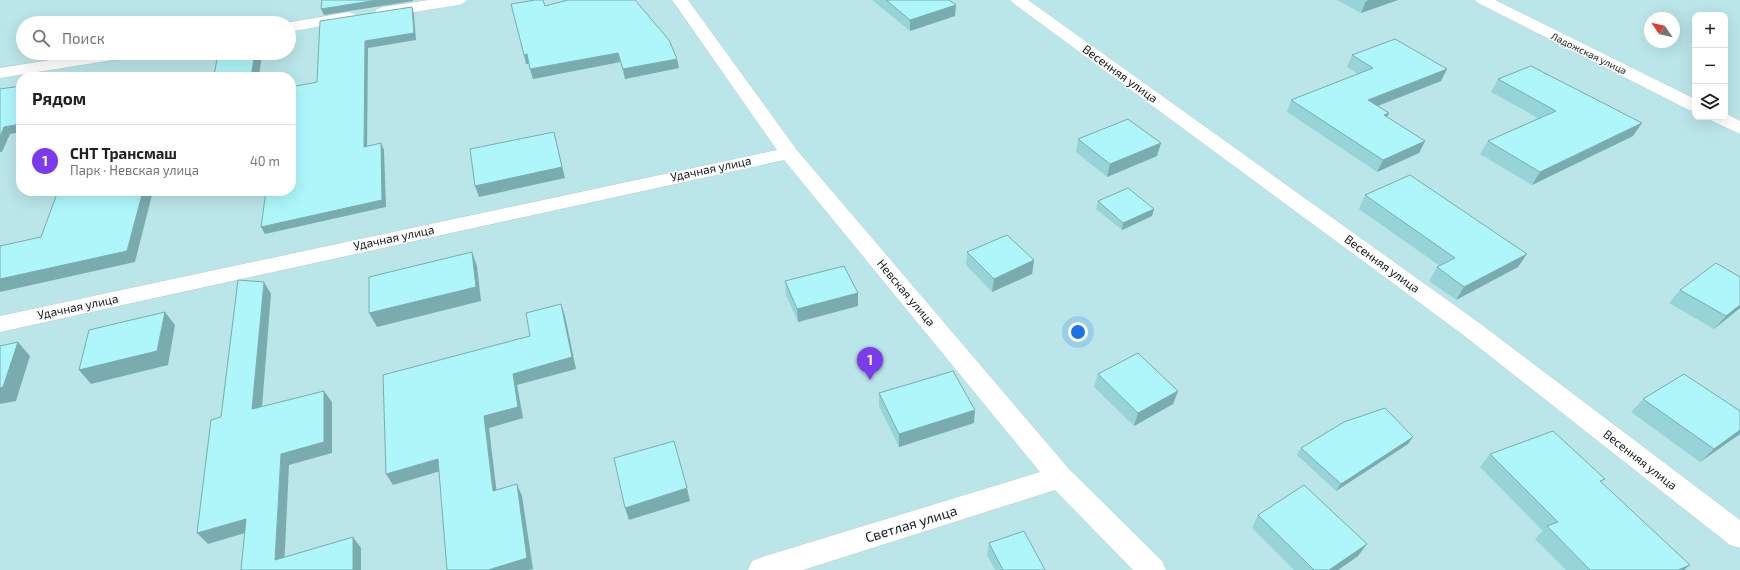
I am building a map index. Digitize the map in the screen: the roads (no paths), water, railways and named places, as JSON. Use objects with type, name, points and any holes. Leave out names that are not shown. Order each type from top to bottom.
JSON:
[{"type":"street","points":[[296,26],[459,0]]},
{"type":"street","name":"Невская улица","points":[[680,0],[789,153],[1060,477],[1152,570]]},
{"type":"street","name":"Весенняя улица","points":[[1018,0],[1470,328],[1740,536]]},
{"type":"street","name":"Ладожская улица","points":[[1483,0],[1692,104]]},
{"type":"street","points":[[0,73],[81,60]]},
{"type":"street","points":[[1724,120],[1740,128]]},
{"type":"street","name":"Удачная улица","points":[[0,324],[789,153]]},
{"type":"street","name":"Светлая улица","points":[[762,570],[1060,477]]},
{"type":"place","name":"СНТ Трансмаш","points":[[870,380]]}]
